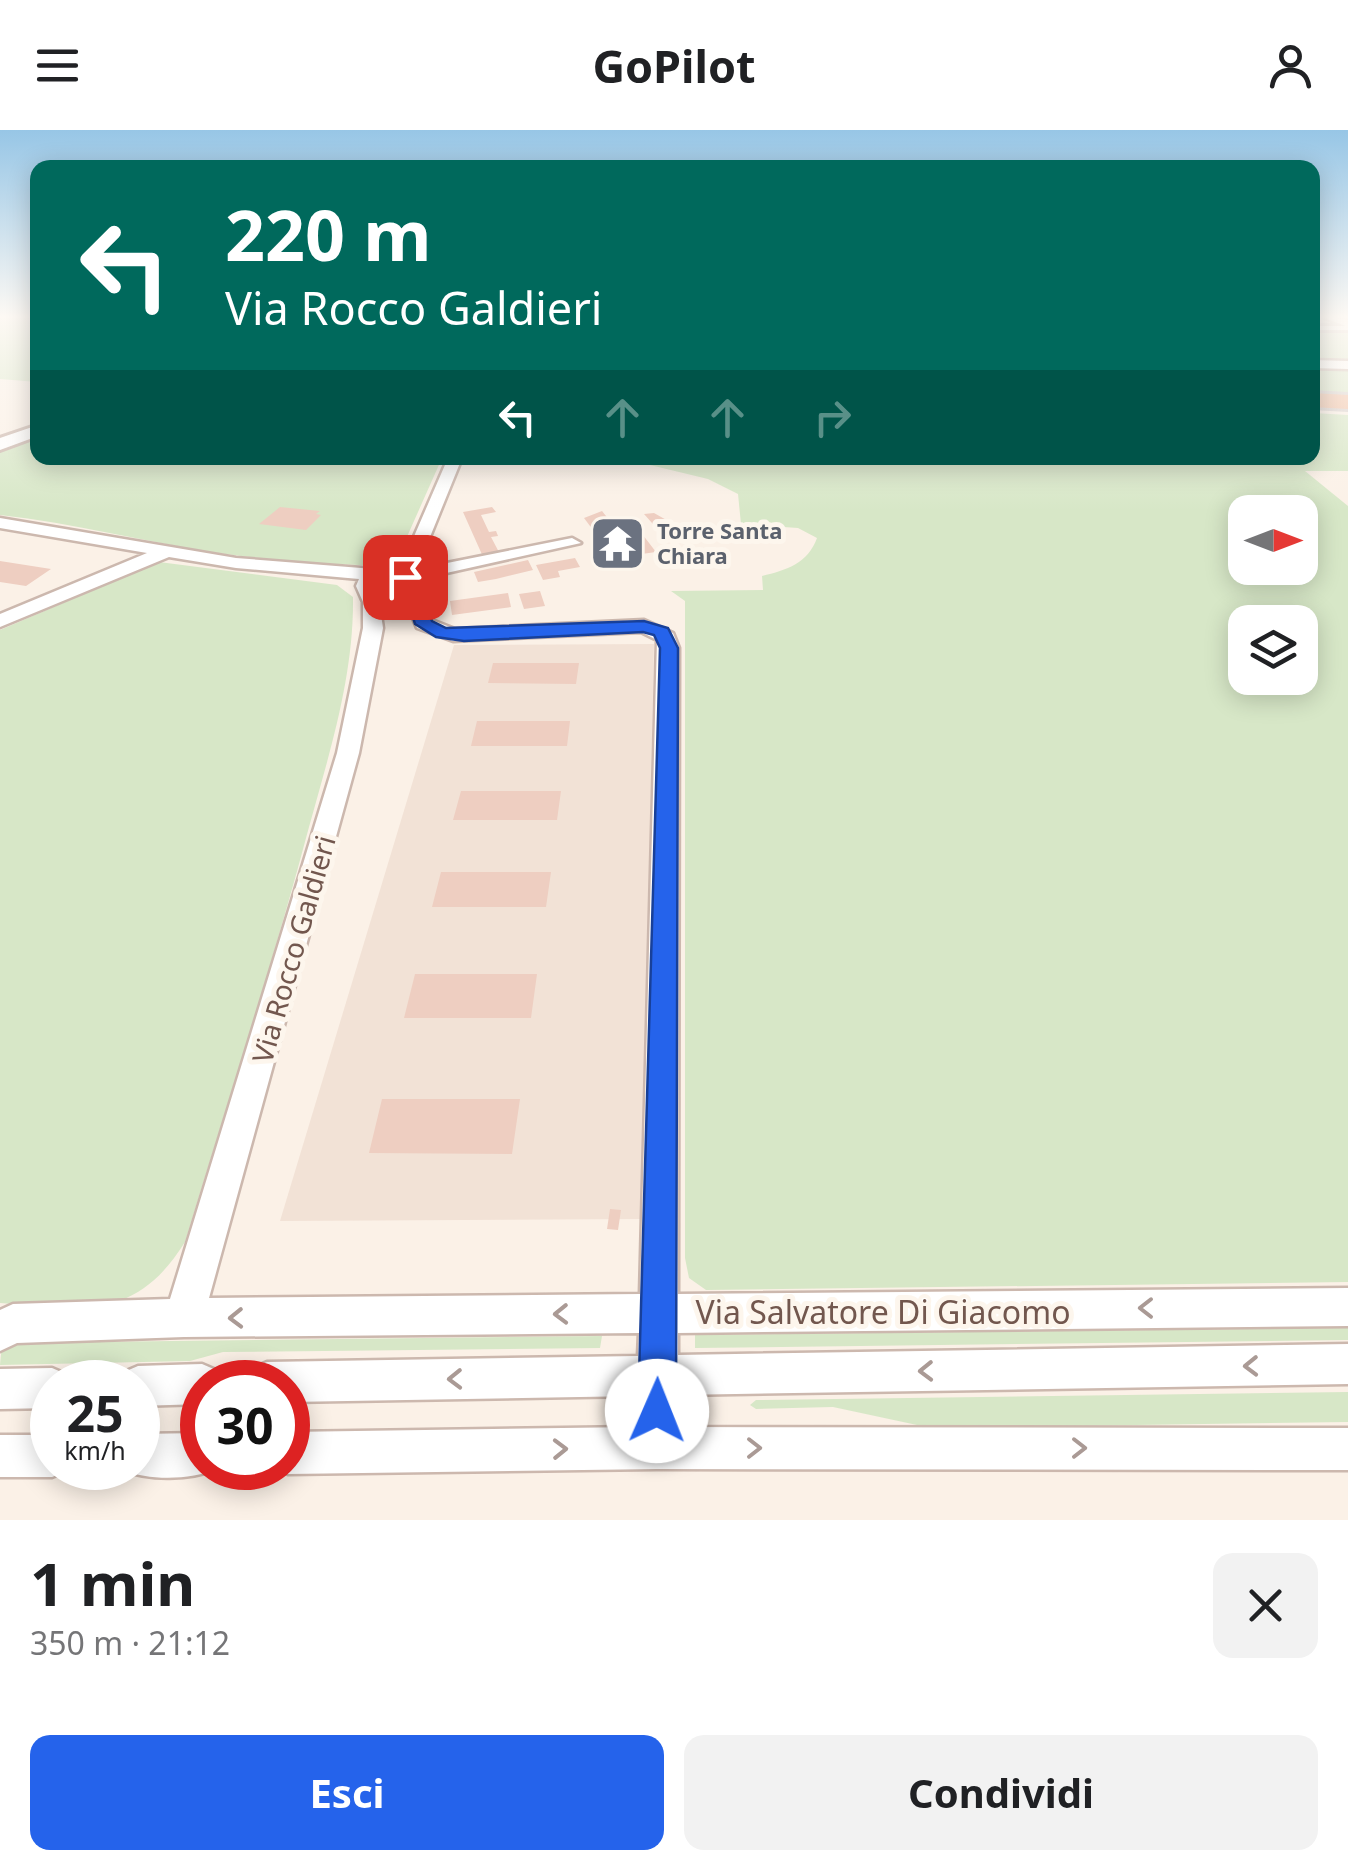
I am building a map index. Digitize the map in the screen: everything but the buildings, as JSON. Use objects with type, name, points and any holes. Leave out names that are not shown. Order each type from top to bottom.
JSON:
[{"type":"highway","points":[[1320,403],[1348,405]]},
{"type":"street","points":[[0,434],[30,423]]},
{"type":"street","points":[[0,444],[30,433]]},
{"type":"street","points":[[452,465],[405,577],[424,624],[453,635],[644,626],[666,637],[669,648],[656,1448]]},
{"type":"street","points":[[0,523],[59,530],[165,552],[369,576],[405,577],[572,542]]},
{"type":"street","points":[[0,621],[165,552]]},
{"type":"street","name":"Via Rocco Galdieri","points":[[184,1318],[348,754],[373,628],[372,602],[366,586],[369,576]]},
{"type":"street","name":"Via Salvatore Di Giacomo","points":[[0,1330],[12,1324],[184,1318],[1348,1307]]},
{"type":"street","name":"Via Salvatore Di Giacomo","points":[[310,1381],[1348,1364]]},
{"type":"street","points":[[0,1389],[30,1388]]},
{"type":"street","points":[[310,1453],[656,1448],[1348,1449]]},
{"type":"street","points":[[0,1456],[30,1456]]},
{"type":"shaded area","points":[[654,644],[642,1219],[280,1221],[454,645]]},
{"type":"green space","points":[[1320,381],[1348,381],[1348,396],[1320,394]]},
{"type":"green space","points":[[1320,413],[1348,415],[1348,471],[1305,471],[1348,506],[1348,1282],[706,1290],[689,1278],[685,1258],[685,601],[671,591],[763,590],[762,576],[796,564],[808,554],[817,538],[798,528],[741,524],[738,494],[708,479],[650,465],[1320,465]]},
{"type":"green space","points":[[30,438],[30,465],[439,465],[394,566],[328,564],[218,553],[0,515],[0,449]]},
{"type":"green space","points":[[159,562],[337,585],[353,597],[349,656],[339,713],[280,932],[185,1242],[166,1268],[127,1298],[82,1307],[0,1303],[0,630]]},
{"type":"green space","points":[[1348,1328],[1348,1340],[695,1348],[695,1335]]},
{"type":"green space","points":[[602,1336],[600,1348],[223,1352],[180,1361],[30,1360],[30,1364],[0,1365],[2,1343]]},
{"type":"green space","points":[[1348,1392],[1348,1422],[931,1428],[833,1407],[756,1409],[750,1405],[756,1400]]},
{"type":"place","name":"Torre Santa Chiara","points":[[618,543]]},
{"type":"route","points":[[405,577],[424,624],[442,633],[464,636],[644,626],[655,628],[666,637],[669,648],[657,1411]]}]
